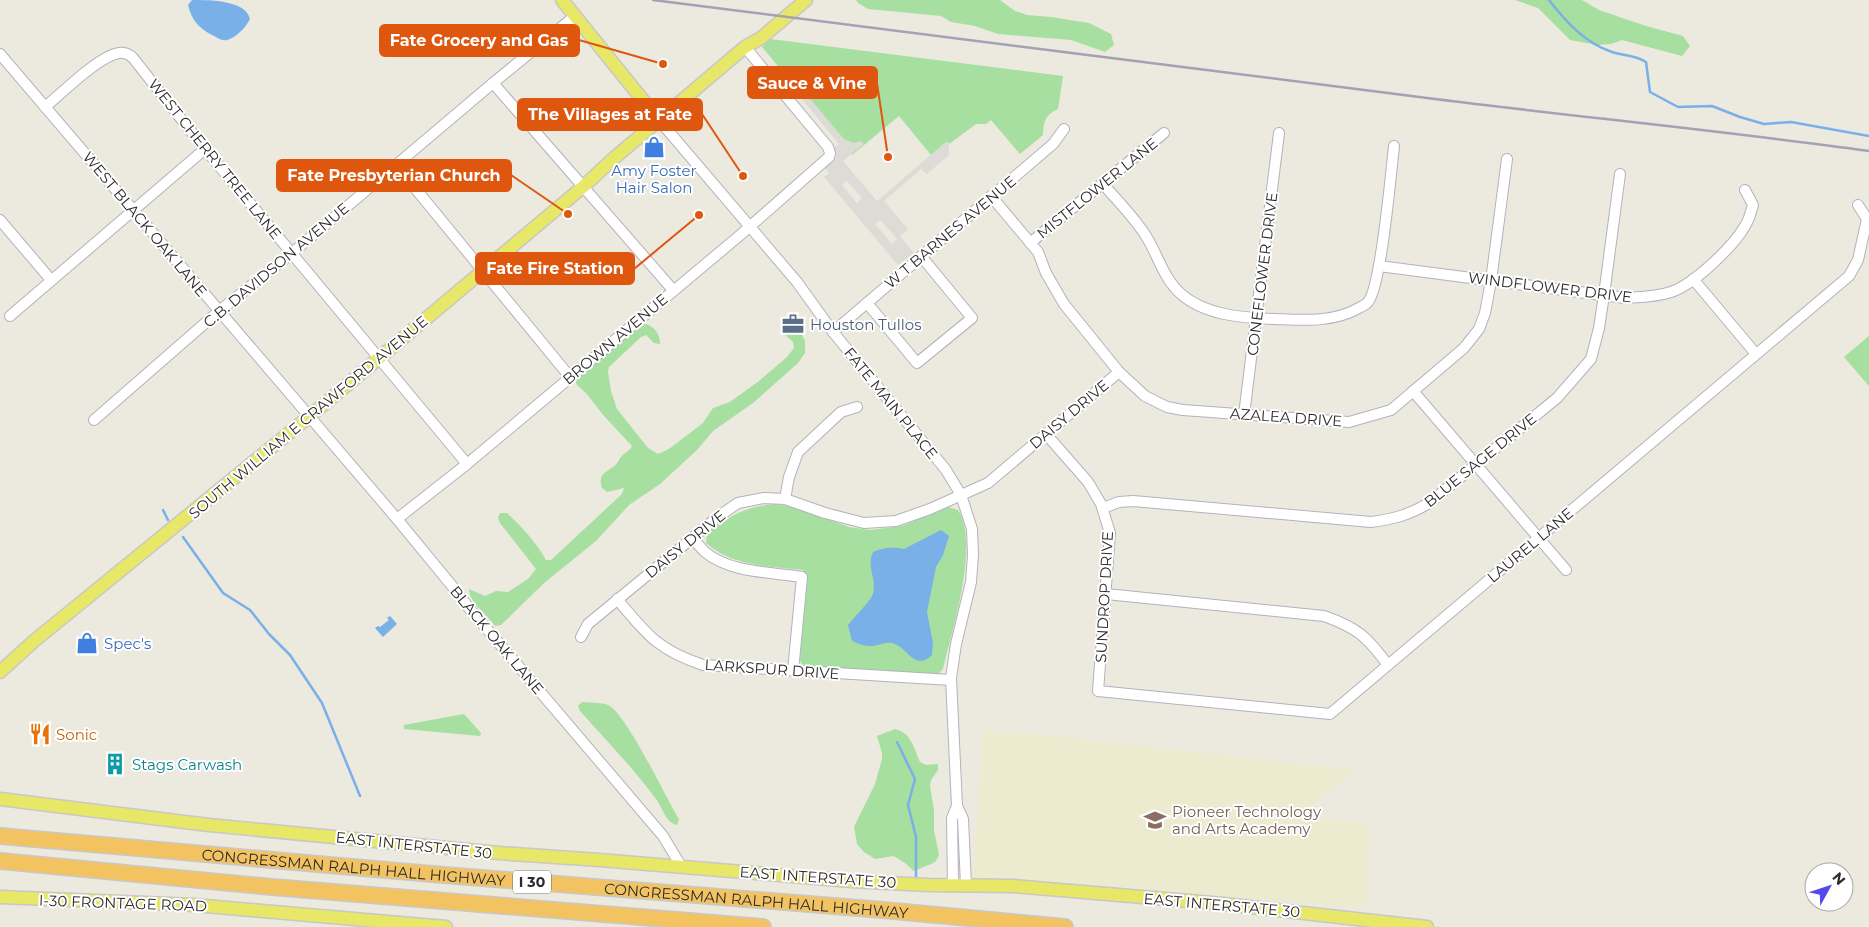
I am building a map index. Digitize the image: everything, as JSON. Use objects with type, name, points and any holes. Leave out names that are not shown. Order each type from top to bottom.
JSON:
[{"type":"highway","name":"CONGRESSMAN RALPH HALL HIGHWAY","points":[[0,836],[432,874],[873,909],[1065,927]]},
{"type":"highway","name":"CONGRESSMAN RALPH HALL HIGHWAY","points":[[0,862],[282,888],[763,927]]},
{"type":"main road","name":"FATE MAIN PLACE","points":[[562,0],[660,120]]},
{"type":"main road","name":"SOUTH WILLIAM E CRAWFORD AVENUE","points":[[0,672],[34,641],[484,271],[744,47],[761,38],[806,0]]},
{"type":"main road","name":"EAST INTERSTATE 30","points":[[0,799],[209,825],[499,854],[681,866],[851,881],[1014,886],[1224,904],[1427,927]]},
{"type":"main road","name":"I-30 FRONTAGE ROAD","points":[[0,897],[52,901],[194,905],[446,927]]},
{"type":"street","name":"C.B. DAVIDSON AVENUE","points":[[94,420],[219,311],[292,253],[575,16]]},
{"type":"street","name":"BROWN AVENUE","points":[[397,519],[467,464],[829,157],[828,147],[744,47]]},
{"type":"street","name":"WEST CHERRY TREE LANE","points":[[45,107],[102,60],[119,53],[128,53],[205,149],[467,464]]},
{"type":"street","name":"WEST BLACK OAK LANE","points":[[0,54],[310,416]]},
{"type":"street","points":[[494,83],[673,290]]},
{"type":"street","name":"FATE MAIN PLACE","points":[[660,120],[796,282],[833,332],[946,470],[961,495],[972,529],[973,555],[971,582],[956,644],[950,680],[957,806],[963,819],[959,885]]},
{"type":"street","name":"W T BARNES AVENUE","points":[[833,332],[1053,144],[1064,129]]},
{"type":"street","name":"MISTFLOWER LANE","points":[[1030,243],[1164,133]]},
{"type":"street","name":"CONEFLOWER DRIVE","points":[[1244,415],[1279,134]]},
{"type":"street","points":[[1102,183],[1146,236],[1166,277],[1180,293],[1195,305],[1219,313],[1256,318],[1314,320],[1332,318],[1354,311],[1367,304],[1371,297],[1379,266],[1394,146]]},
{"type":"street","points":[[10,316],[205,149]]},
{"type":"street","name":"AZALEA DRIVE","points":[[991,196],[1038,252],[1046,273],[1064,304],[1119,372],[1145,396],[1167,408],[1349,422],[1391,410],[1464,348],[1479,328],[1485,313],[1491,281],[1507,159]]},
{"type":"street","points":[[396,165],[570,377]]},
{"type":"street","name":"BLUE SAGE DRIVE","points":[[1103,508],[1119,502],[1132,501],[1370,522],[1395,519],[1415,512],[1429,503],[1557,398],[1591,359],[1599,328],[1620,174]]},
{"type":"street","name":"WINDFLOWER DRIVE","points":[[1379,266],[1625,298],[1651,297],[1672,292],[1693,279],[1716,260],[1746,226],[1753,205],[1745,190]]},
{"type":"street","name":"LAUREL LANE","points":[[1098,691],[1330,714],[1849,276],[1858,260],[1867,219],[1858,205]]},
{"type":"street","points":[[0,220],[51,280]]},
{"type":"street","points":[[866,303],[917,363],[972,318],[921,256]]},
{"type":"street","points":[[1693,279],[1756,354]]},
{"type":"street","name":"DAISY DRIVE","points":[[581,637],[588,624],[617,599],[718,516],[738,503],[764,498],[785,499],[864,523],[896,520],[930,509],[988,482],[1119,372]]},
{"type":"street","points":[[1413,391],[1566,570]]},
{"type":"street","points":[[785,499],[789,477],[798,452],[841,412],[857,407]]},
{"type":"street","name":"BLACK OAK LANE","points":[[310,416],[458,592],[468,607],[663,836],[681,866]]},
{"type":"street","name":"SUNDROP DRIVE","points":[[1046,434],[1088,482],[1103,508],[1110,533],[1098,691]]},
{"type":"street","points":[[692,538],[706,552],[719,560],[737,567],[802,577],[793,671]]},
{"type":"street","points":[[1106,594],[1324,616],[1347,624],[1364,636],[1388,665]]},
{"type":"street","name":"LARKSPUR DRIVE","points":[[617,599],[644,632],[664,649],[684,659],[703,665],[950,680]]},
{"type":"shaded area","points":[[797,82],[807,85],[807,95],[844,139],[854,143],[861,141],[864,144],[843,161],[877,201],[947,141],[949,144],[949,155],[927,174],[921,169],[884,201],[908,229],[900,236],[914,253],[898,265],[824,177],[829,173],[825,168],[836,157],[834,148],[839,144],[792,87]],"holes":[[[847,181],[862,198],[857,203],[842,185]],[[881,220],[897,239],[892,244],[875,224]]]},
{"type":"shaded area","name":"Pioneer Technology and Arts Academy","points":[[983,731],[1046,735],[1355,770],[1298,817],[1370,823],[1366,907],[973,878]]},
{"type":"green space","points":[[856,0],[1000,0],[1015,11],[1027,15],[1089,23],[1111,34],[1114,45],[1105,52],[1071,40],[998,34],[975,26],[951,22],[941,16],[868,9]]},
{"type":"green space","points":[[1515,0],[1582,0],[1599,10],[1683,36],[1690,46],[1682,56],[1622,40],[1611,44],[1598,45],[1570,40],[1538,8]]},
{"type":"green space","points":[[770,39],[1063,76],[1058,109],[1046,119],[1043,135],[1020,154],[991,120],[986,124],[976,124],[949,144],[947,142],[931,155],[899,116],[852,155],[762,47]]},
{"type":"green space","points":[[643,323],[656,330],[660,344],[654,343],[646,335],[641,337],[609,367],[608,372],[611,391],[617,409],[648,448],[658,454],[669,449],[703,423],[713,408],[730,402],[787,357],[794,348],[793,342],[784,334],[787,328],[802,335],[805,341],[805,353],[798,363],[753,403],[713,431],[697,450],[660,484],[629,505],[596,541],[544,583],[501,625],[495,626],[475,604],[469,589],[485,596],[496,591],[508,592],[528,579],[536,569],[500,523],[498,518],[500,513],[507,513],[538,547],[546,560],[551,560],[622,494],[624,488],[607,492],[602,488],[601,477],[616,465],[632,446],[577,385],[575,380]]},
{"type":"green space","points":[[1869,336],[1869,386],[1844,357]]},
{"type":"green space","points":[[774,504],[795,507],[849,527],[870,530],[902,526],[948,507],[958,510],[964,525],[966,543],[965,565],[958,611],[943,669],[937,675],[897,674],[805,666],[801,663],[807,576],[803,570],[740,561],[728,557],[706,543],[707,534],[730,517],[754,507]]},
{"type":"green space","points":[[582,702],[605,704],[616,711],[635,739],[679,819],[677,825],[667,818],[656,799],[638,776],[580,711],[578,706]]},
{"type":"green space","points":[[464,714],[481,733],[480,736],[404,729],[404,725]]},
{"type":"green space","points":[[895,729],[901,731],[909,738],[920,762],[926,765],[938,764],[938,770],[931,780],[930,786],[934,811],[934,830],[939,855],[936,861],[914,871],[894,856],[875,859],[864,852],[857,844],[854,827],[875,784],[882,759],[877,736]]},
{"type":"water","points":[[192,0],[226,2],[242,8],[250,19],[237,35],[227,40],[221,40],[206,31],[195,21],[188,5]]},
{"type":"water","points":[[941,530],[949,536],[943,555],[936,567],[927,612],[933,643],[932,655],[921,661],[912,658],[900,647],[892,643],[868,646],[852,641],[848,625],[873,594],[874,583],[871,558],[873,552],[889,548],[904,549]]},
{"type":"water","points":[[390,616],[397,624],[383,637],[375,628],[380,627],[389,620],[387,618]]},
{"type":"waterway","points":[[1549,0],[1569,24],[1593,43],[1612,52],[1646,62],[1650,92],[1678,107],[1712,106],[1764,124],[1791,122],[1869,136]]},
{"type":"waterway","points":[[163,510],[168,520]]},
{"type":"waterway","points":[[183,537],[223,593],[250,610],[269,634],[290,655],[322,703],[360,796]]},
{"type":"waterway","points":[[897,742],[915,779],[908,805],[916,837],[916,879]]},
{"type":"railway","points":[[653,0],[1489,106],[1869,151]]},
{"type":"place","name":"Fate Grocery and Gas","points":[[663,64]]},
{"type":"place","name":"Amy Foster Hair Salon","points":[[654,147]]},
{"type":"place","name":"Sauce & Vine","points":[[888,157]]},
{"type":"place","name":"The Villages at Fate","points":[[743,176]]},
{"type":"place","name":"Fate Presbyterian Church","points":[[568,214]]},
{"type":"place","name":"Fate Fire Station","points":[[699,215]]},
{"type":"place","name":"Houston Tullos","points":[[793,324]]},
{"type":"place","name":"Spec's","points":[[87,643]]},
{"type":"place","name":"Sonic","points":[[40,734]]},
{"type":"place","name":"Stags Carwash","points":[[115,764]]},
{"type":"place","name":"Pioneer Technology and Arts Academy","points":[[1155,820]]}]
